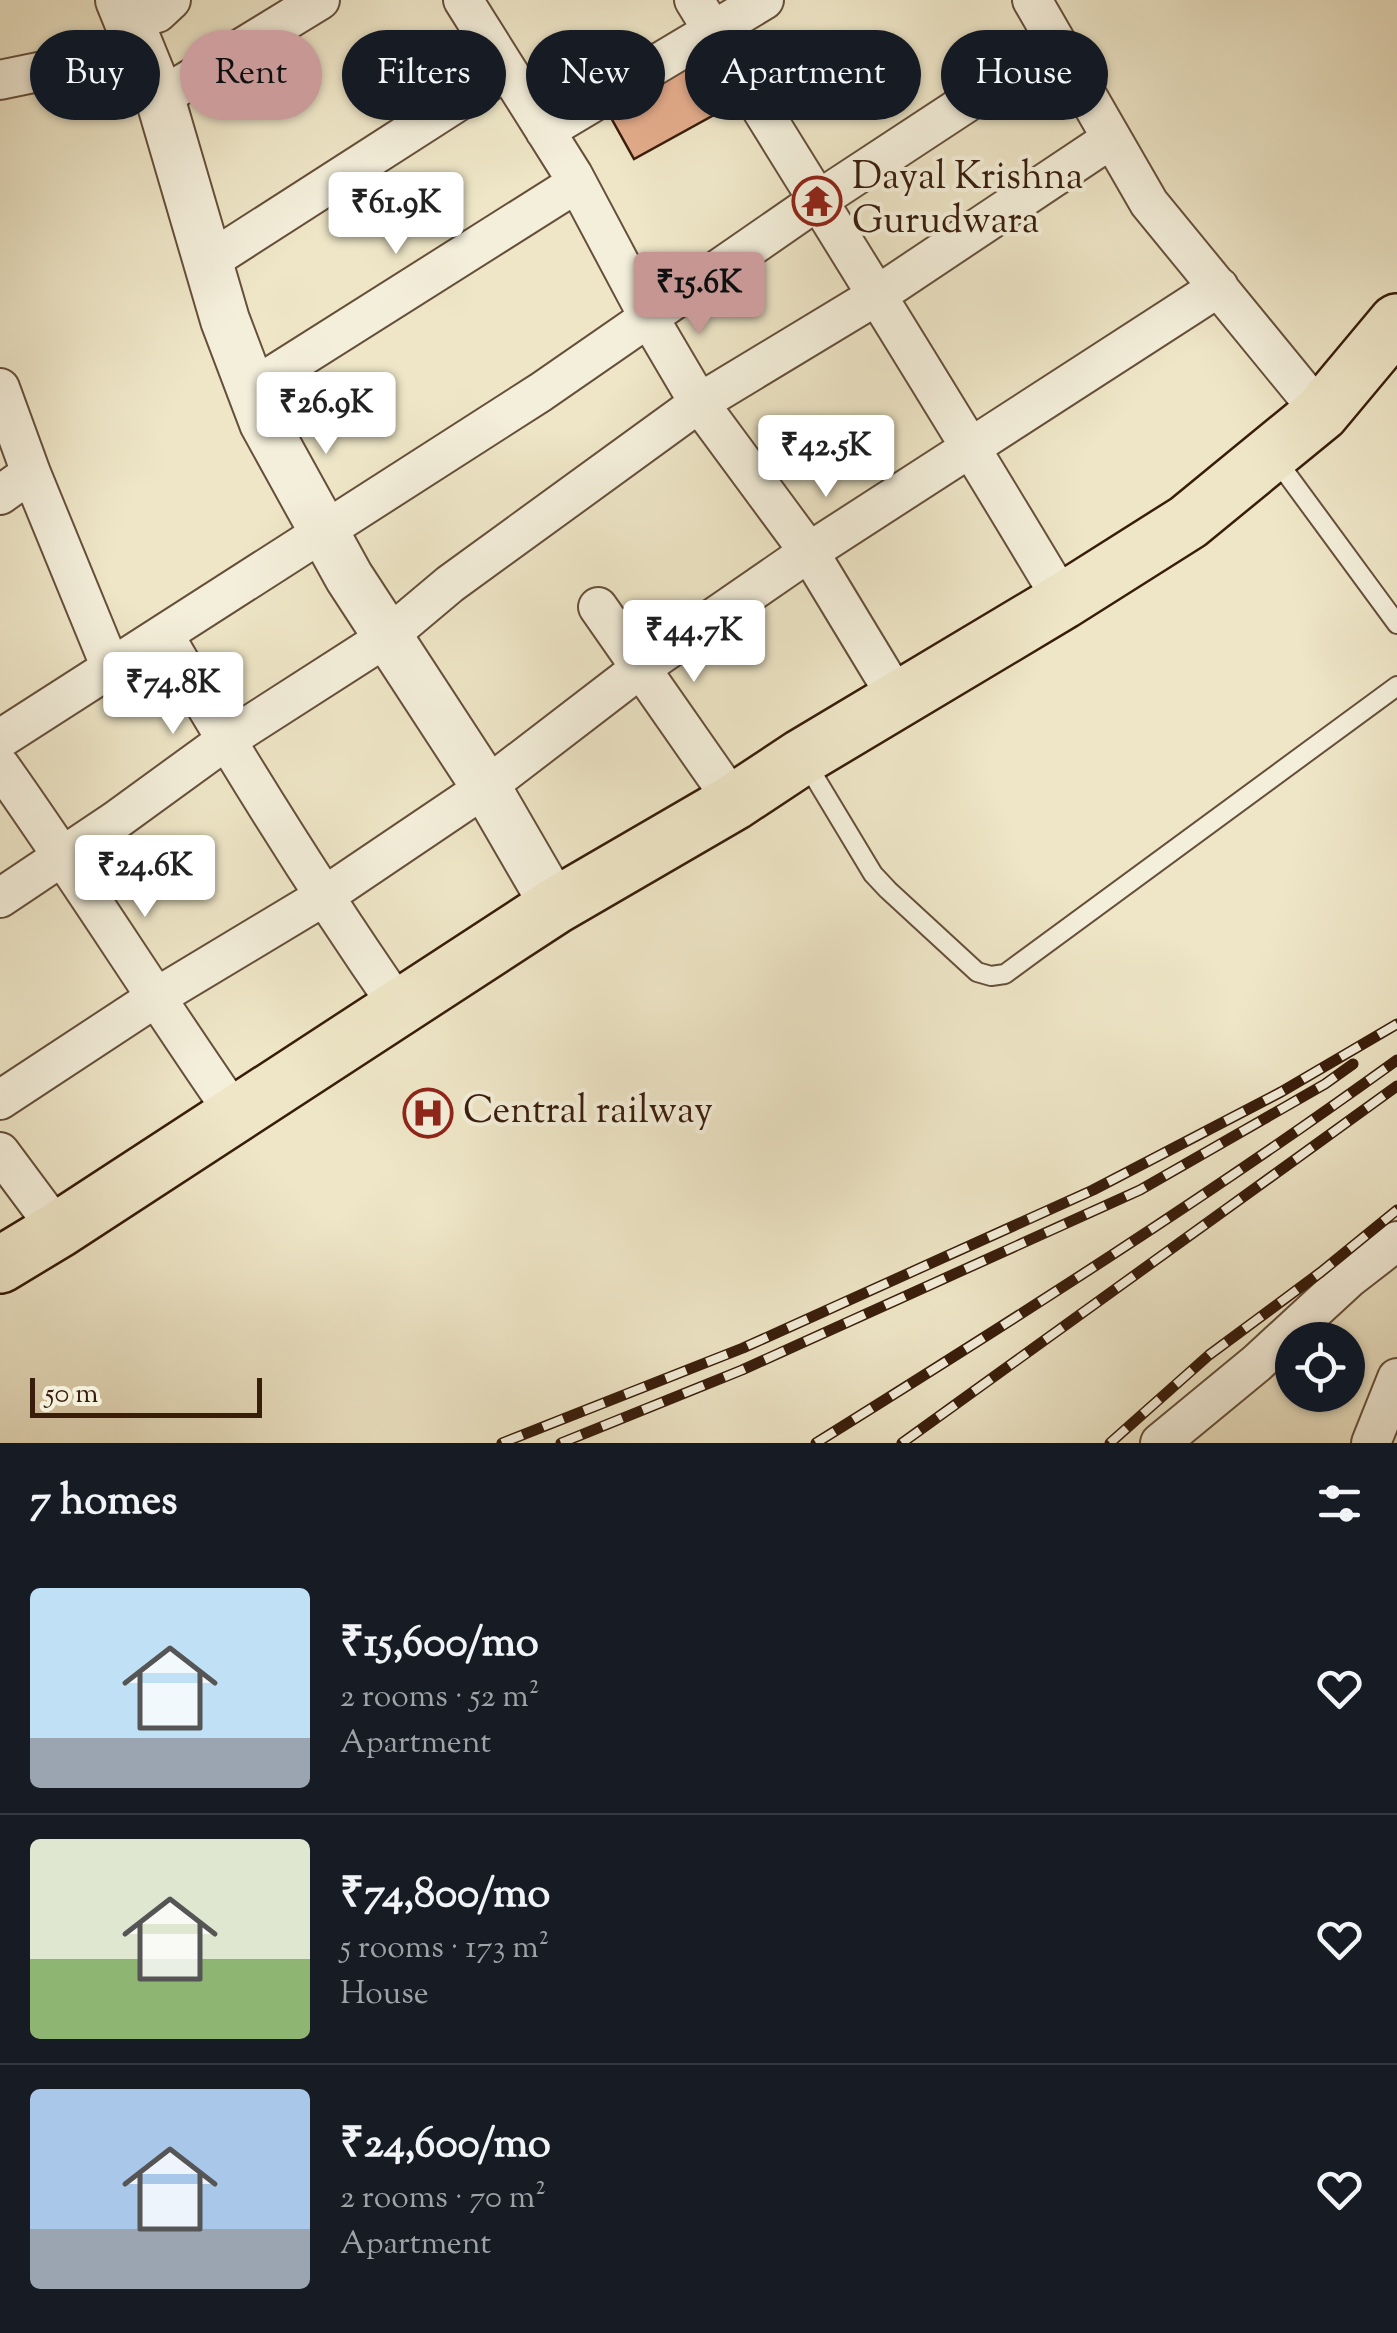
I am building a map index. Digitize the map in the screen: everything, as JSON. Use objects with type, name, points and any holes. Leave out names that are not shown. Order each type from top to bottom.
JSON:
[{"type":"highway","points":[[0,1265],[555,906],[734,802],[802,756],[1188,522],[1321,413],[1397,322]]},
{"type":"street","points":[[0,80],[157,12],[171,0]]},
{"type":"street","points":[[320,0],[160,98],[225,320],[264,422],[323,532],[486,787],[555,906]]},
{"type":"street","points":[[545,130],[704,16],[764,0]]},
{"type":"street","points":[[1035,1],[1049,30]]},
{"type":"street","points":[[472,3],[507,70],[577,182],[648,318],[698,403],[809,552],[898,699]]},
{"type":"street","points":[[704,16],[971,446],[1062,601]]},
{"type":"street","points":[[208,262],[507,70]]},
{"type":"street","points":[[0,738],[541,392],[941,120]]},
{"type":"street","points":[[1100,120],[1148,203],[1321,413]]},
{"type":"street","points":[[0,898],[225,741],[387,637],[450,584],[698,403],[876,296],[1111,139]]},
{"type":"street","points":[[251,389],[577,182]]},
{"type":"street","points":[[0,1100],[155,998],[323,897],[486,787],[641,668],[809,552],[1219,287]]},
{"type":"street","points":[[0,389],[111,668]]},
{"type":"street","points":[[0,494],[31,473]]},
{"type":"street","points":[[598,608],[734,802]]},
{"type":"street","points":[[164,635],[323,897],[399,1008]]},
{"type":"street","points":[[0,766],[235,1114]]},
{"type":"street","points":[[0,1152],[58,1230]]},
{"type":"street","points":[[1160,1443],[1397,1240]]},
{"type":"street","points":[[1371,1443],[1397,1378]]},
{"type":"lane","points":[[1272,454],[1397,624]]},
{"type":"lane","points":[[802,756],[859,853],[888,890],[977,972],[991,976],[1005,974],[1397,686]]},
{"type":"building","points":[[685,63],[685,120],[705,120],[634,159],[612,120],[665,120],[665,74]]},
{"type":"railway","points":[[502,1443],[743,1348],[1093,1190],[1281,1092],[1397,1024]]},
{"type":"railway","points":[[816,1443],[1182,1209],[1397,1060]]},
{"type":"railway","points":[[561,1443],[742,1370],[1140,1190],[1353,1064]]},
{"type":"railway","points":[[902,1443],[1397,1086]]},
{"type":"railway","points":[[1110,1443],[1209,1355],[1397,1210]]},
{"type":"place","name":"Dayal Krishna Gurudwara","points":[[817,201]]},
{"type":"place","name":"Central railway","points":[[428,1113]]}]
